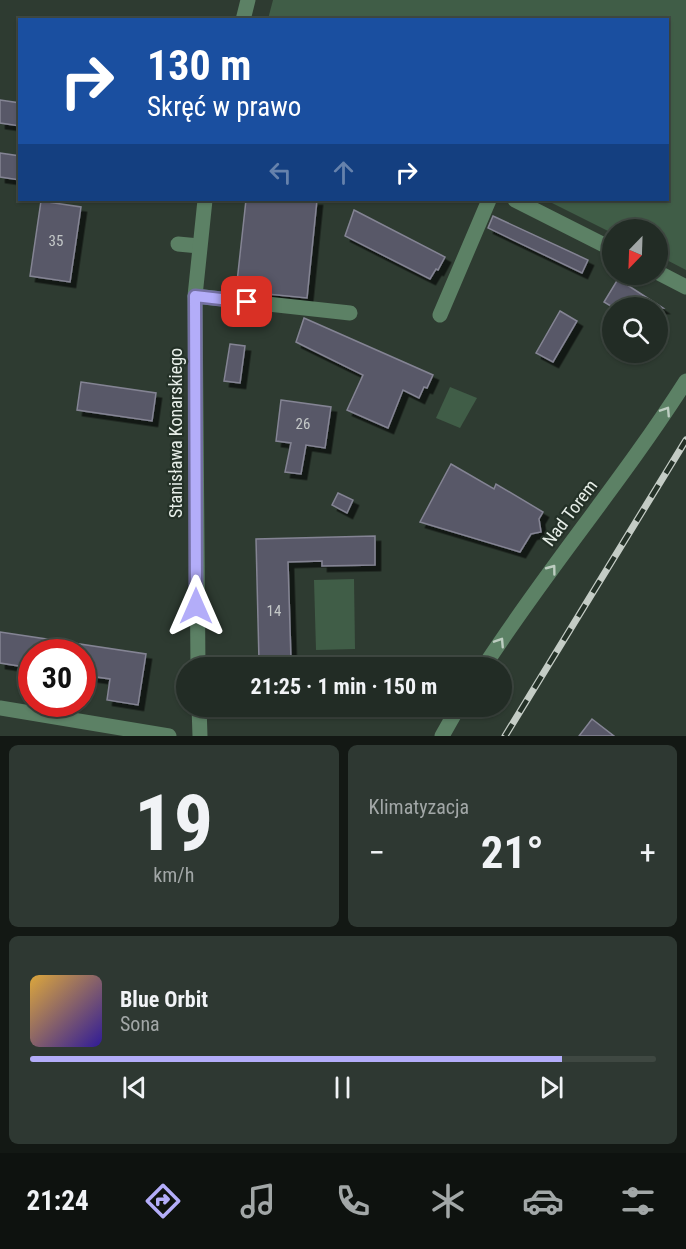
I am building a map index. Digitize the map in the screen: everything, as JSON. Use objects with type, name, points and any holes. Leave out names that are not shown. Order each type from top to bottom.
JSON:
[{"type":"street","points":[[244,18],[248,0]]},
{"type":"street","name":"Stanisława Konarskiego","points":[[198,657],[195,296],[205,201]]},
{"type":"street","points":[[440,315],[489,201]]},
{"type":"street","points":[[516,201],[602,244]]},
{"type":"street","points":[[178,244],[199,246]]},
{"type":"street","points":[[668,277],[686,286]]},
{"type":"street","points":[[195,296],[350,313]]},
{"type":"street","name":"Nad Torem","points":[[490,657],[517,616],[627,471],[686,381]]},
{"type":"street","points":[[0,708],[169,736]]},
{"type":"street","points":[[199,717],[200,736]]},
{"type":"street","points":[[442,736],[453,717]]},
{"type":"green space","points":[[273,0],[686,0],[686,270],[668,261],[668,219],[602,219],[602,228],[548,201],[669,201],[669,18],[268,18]]},
{"type":"green space","points":[[450,387],[477,398],[460,428],[436,418]]},
{"type":"green space","points":[[354,579],[355,649],[316,650],[314,580]]},
{"type":"building","points":[[0,100],[18,103],[18,126],[0,123]]},
{"type":"building","points":[[0,153],[18,156],[18,180],[0,177]]},
{"type":"building","points":[[41,201],[81,207],[70,282],[30,276]]},
{"type":"building","points":[[246,201],[317,201],[307,298],[236,291]]},
{"type":"building","points":[[354,210],[445,257],[438,270],[436,269],[430,279],[345,236]]},
{"type":"building","points":[[493,216],[588,260],[582,273],[488,228]]},
{"type":"building","points":[[614,285],[627,285],[646,297],[607,297]]},
{"type":"building","points":[[560,311],[577,321],[553,362],[536,353]]},
{"type":"building","points":[[304,318],[433,375],[427,388],[424,387],[419,398],[403,390],[388,428],[347,410],[363,375],[296,342]]},
{"type":"building","points":[[230,344],[245,346],[240,383],[224,381]]},
{"type":"building","points":[[81,382],[156,393],[152,421],[77,410]]},
{"type":"building","points":[[281,400],[331,407],[325,448],[306,445],[301,474],[285,472],[291,443],[276,441]]},
{"type":"building","points":[[451,464],[494,489],[496,484],[543,512],[539,519],[541,532],[531,534],[520,552],[420,522]]},
{"type":"building","points":[[338,493],[353,500],[347,513],[332,505]]},
{"type":"building","points":[[375,536],[375,565],[322,566],[322,561],[288,562],[291,657],[259,657],[256,539]]},
{"type":"building","points":[[0,632],[46,639],[18,639],[18,666],[0,663]]},
{"type":"building","points":[[96,646],[146,654],[138,705],[107,700],[110,679],[96,677]]},
{"type":"building","points":[[592,719],[614,736],[579,736]]},
{"type":"railway","points":[[505,736],[686,440]]},
{"type":"route","points":[[196,606],[195,296],[247,302]]}]
